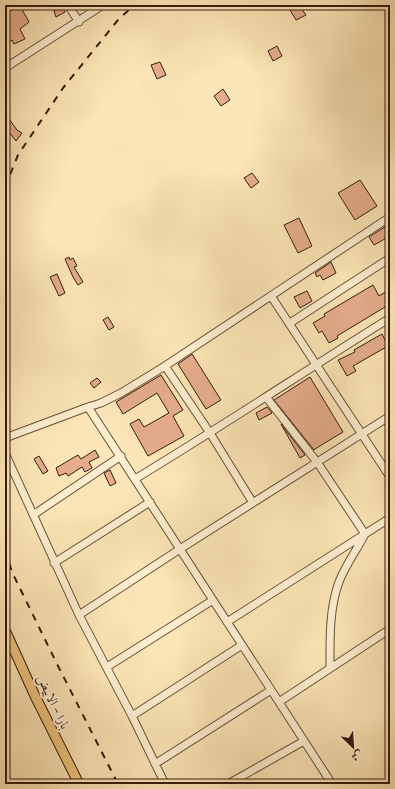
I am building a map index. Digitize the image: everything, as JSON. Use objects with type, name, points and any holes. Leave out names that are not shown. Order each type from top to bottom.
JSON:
[{"type":"main road","name":"بارا - الابيض","points":[[5,630],[9,649],[35,696],[79,784]]},
{"type":"street","points":[[68,5],[78,22]]},
{"type":"street","points":[[5,68],[103,5]]},
{"type":"street","points":[[5,438],[101,403],[121,393],[165,366],[390,217]]},
{"type":"street","points":[[290,323],[390,258]]},
{"type":"street","points":[[271,296],[390,477]]},
{"type":"street","points":[[135,479],[390,318]]},
{"type":"street","points":[[165,366],[210,433],[252,503]]},
{"type":"street","points":[[266,397],[317,462],[365,534]]},
{"type":"street","points":[[88,407],[332,784]]},
{"type":"street","points":[[79,615],[390,416]]},
{"type":"street","points":[[5,453],[79,615],[132,716],[165,784]]},
{"type":"street","points":[[33,515],[121,456]]},
{"type":"street","points":[[54,563],[150,502]]},
{"type":"street","points":[[227,622],[390,518]]},
{"type":"street","points":[[330,668],[333,606],[341,578],[365,534]]},
{"type":"street","points":[[106,667],[213,600]]},
{"type":"street","points":[[279,702],[390,629]]},
{"type":"street","points":[[132,716],[242,645]]},
{"type":"street","points":[[155,764],[271,690]]},
{"type":"street","points":[[228,784],[304,741]]},
{"type":"building","points":[[5,5],[7,5],[11,10],[20,6],[29,22],[20,29],[25,39],[14,44],[12,40],[5,44],[5,28],[10,25],[5,14]]},
{"type":"building","points":[[287,5],[299,5],[306,15],[296,20]]},
{"type":"building","points":[[62,7],[65,12],[56,17],[54,11]]},
{"type":"building","points":[[277,46],[282,56],[273,61],[268,51]]},
{"type":"building","points":[[160,62],[166,75],[157,79],[151,65]]},
{"type":"building","points":[[223,89],[230,100],[221,106],[214,96]]},
{"type":"building","points":[[9,119],[17,130],[22,133],[16,141],[5,127],[5,123]]},
{"type":"building","points":[[252,173],[259,182],[251,188],[244,178]]},
{"type":"building","points":[[360,180],[377,206],[355,220],[338,193]]},
{"type":"building","points":[[299,218],[312,246],[298,253],[284,225]]},
{"type":"building","points":[[388,225],[390,228],[390,236],[374,245],[369,237]]},
{"type":"building","points":[[69,257],[70,260],[73,258],[77,266],[74,267],[83,282],[78,285],[65,259]]},
{"type":"building","points":[[331,262],[336,273],[323,280],[320,275],[317,277],[315,273]]},
{"type":"building","points":[[57,274],[65,293],[59,296],[50,277]]},
{"type":"building","points":[[373,285],[379,296],[390,289],[390,304],[337,336],[338,338],[329,343],[322,331],[319,333],[313,323],[325,316],[324,314]]},
{"type":"building","points":[[307,291],[312,301],[300,308],[294,297]]},
{"type":"building","points":[[108,317],[114,327],[109,330],[103,320]]},
{"type":"building","points":[[382,334],[388,346],[353,366],[356,371],[347,376],[338,360],[355,352],[354,350]]},
{"type":"building","points":[[192,354],[221,400],[206,409],[178,364]]},
{"type":"building","points":[[161,375],[183,410],[173,416],[184,436],[148,456],[130,424],[139,419],[144,427],[169,413],[157,393],[123,414],[116,402]]},
{"type":"building","points":[[310,377],[343,432],[314,450],[274,400]]},
{"type":"building","points":[[97,378],[101,382],[94,388],[90,383]]},
{"type":"building","points":[[267,407],[272,413],[259,420],[256,413]]},
{"type":"building","points":[[281,424],[305,455],[300,458]]},
{"type":"building","points":[[95,450],[99,457],[89,462],[92,468],[85,472],[82,467],[68,476],[66,473],[59,476],[56,468],[78,455],[81,459]]},
{"type":"building","points":[[39,456],[48,471],[43,474],[34,459]]},
{"type":"building","points":[[110,470],[116,483],[110,486],[104,473]]},
{"type":"railway","points":[[5,187],[18,155],[63,88],[118,20],[134,5]]},
{"type":"railway","points":[[5,550],[12,572],[118,784]]}]
